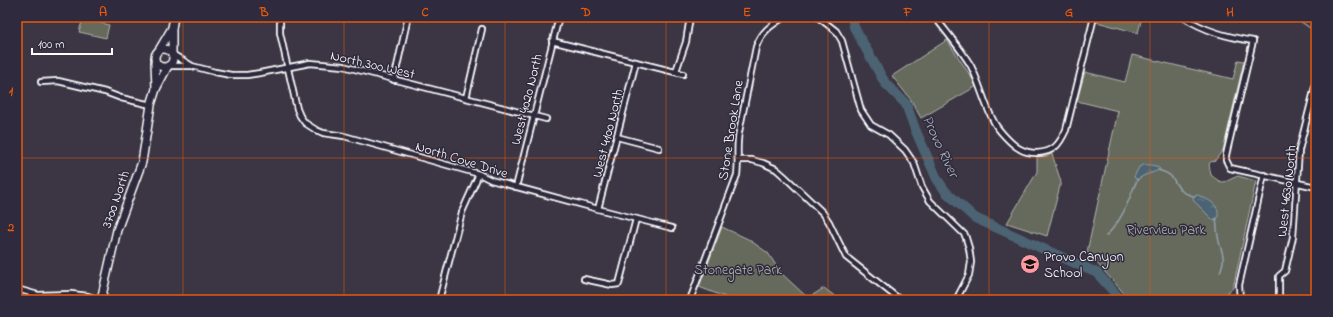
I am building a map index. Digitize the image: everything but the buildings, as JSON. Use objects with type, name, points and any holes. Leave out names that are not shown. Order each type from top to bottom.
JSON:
[{"type":"main road","points":[[156,89],[168,66],[173,60],[172,28],[174,17]]},
{"type":"main road","points":[[156,89],[154,56],[172,28]]},
{"type":"main road","points":[[159,50],[166,49],[172,53]]},
{"type":"main road","points":[[155,63],[161,67],[168,66]]},
{"type":"main road","name":"3700 North","points":[[101,300],[117,230],[142,162],[151,106],[156,89]]},
{"type":"street","name":"North Cove Drive","points":[[280,17],[280,33],[297,110],[305,123],[316,130],[323,133],[352,138],[479,174],[491,180],[516,187],[672,228]]},
{"type":"street","points":[[394,80],[408,17]]},
{"type":"street","name":"West 4020 North","points":[[516,187],[558,17]]},
{"type":"street","points":[[676,72],[686,42],[690,17]]},
{"type":"street","name":"Stone Brook Lane","points":[[690,300],[737,175],[739,160],[737,143],[738,132],[756,47],[760,38],[767,29],[784,17]]},
{"type":"street","points":[[818,17],[836,31],[842,41],[861,110],[865,118],[871,125],[888,135],[905,150],[914,163],[922,187],[930,201],[965,235],[971,262],[969,275],[956,300]]},
{"type":"street","points":[[935,17],[969,63],[976,75],[993,122],[1010,141],[1020,149],[1032,153],[1044,152],[1054,148],[1061,141],[1066,130],[1094,17]]},
{"type":"street","points":[[1184,17],[1211,32],[1233,38],[1253,41],[1226,155],[1227,164],[1230,168],[1316,187]]},
{"type":"street","points":[[466,98],[482,29]]},
{"type":"street","points":[[552,41],[683,74]]},
{"type":"street","name":"North 300 West","points":[[172,53],[192,66]]},
{"type":"street","name":"West 4100 North","points":[[598,209],[636,62]]},
{"type":"street","name":"North 300 West","points":[[168,66],[192,66],[231,75],[260,73],[310,63],[331,64],[546,119]]},
{"type":"street","points":[[41,82],[58,81],[105,92],[151,106]]},
{"type":"street","name":"West 4630 North","points":[[1279,300],[1279,276],[1285,271],[1293,237],[1298,182],[1299,150],[1316,83]]},
{"type":"street","points":[[617,137],[659,148]]},
{"type":"street","points":[[739,160],[752,160],[764,163],[776,169],[823,213],[846,257],[900,300]]},
{"type":"street","points":[[439,300],[462,212],[479,174]]},
{"type":"street","points":[[1240,300],[1238,285],[1264,175]]},
{"type":"street","points":[[584,279],[612,285],[619,284],[636,219]]},
{"type":"street","points":[[17,288],[38,295],[71,294],[88,296],[101,300]]},
{"type":"green space","points":[[1098,17],[1142,17],[1138,33],[1097,22]]},
{"type":"green space","points":[[83,18],[109,25],[106,38],[79,32]]},
{"type":"green space","points":[[947,40],[977,86],[921,118],[911,100],[892,76]]},
{"type":"green space","name":"Riverview Park","points":[[1132,55],[1233,79],[1238,60],[1244,61],[1223,150],[1214,162],[1212,161],[1209,164],[1211,175],[1221,182],[1238,176],[1256,181],[1233,288],[1218,300],[1130,300],[1087,252],[1118,111],[1077,101],[1085,72],[1125,82]]},
{"type":"green space","points":[[1052,154],[1061,182],[1047,236],[1007,223],[1037,172],[1037,157]]},
{"type":"green space","name":"Stonegate Park","points":[[722,227],[748,239],[768,253],[781,273],[808,298],[824,288],[840,300],[733,300],[699,287]]},
{"type":"water","points":[[1143,165],[1150,165],[1160,169],[1137,180],[1134,177],[1139,167]]},
{"type":"water","points":[[1198,195],[1214,204],[1218,210],[1217,220],[1212,219],[1193,200],[1194,196]]},
{"type":"waterway","name":"Provo River","points":[[852,17],[854,27],[885,83],[906,104],[915,129],[937,179],[946,192],[975,218],[1097,273],[1121,300]]},
{"type":"waterway","points":[[1294,17],[1316,32]]},
{"type":"waterway","points":[[1158,170],[1165,172],[1172,177],[1179,189],[1183,192],[1195,197]]},
{"type":"waterway","points":[[1106,236],[1116,225],[1126,207],[1138,179]]},
{"type":"waterway","points":[[1216,218],[1219,243],[1223,254],[1220,272]]},
{"type":"place","name":"Provo Canyon School","points":[[1030,264]]}]
